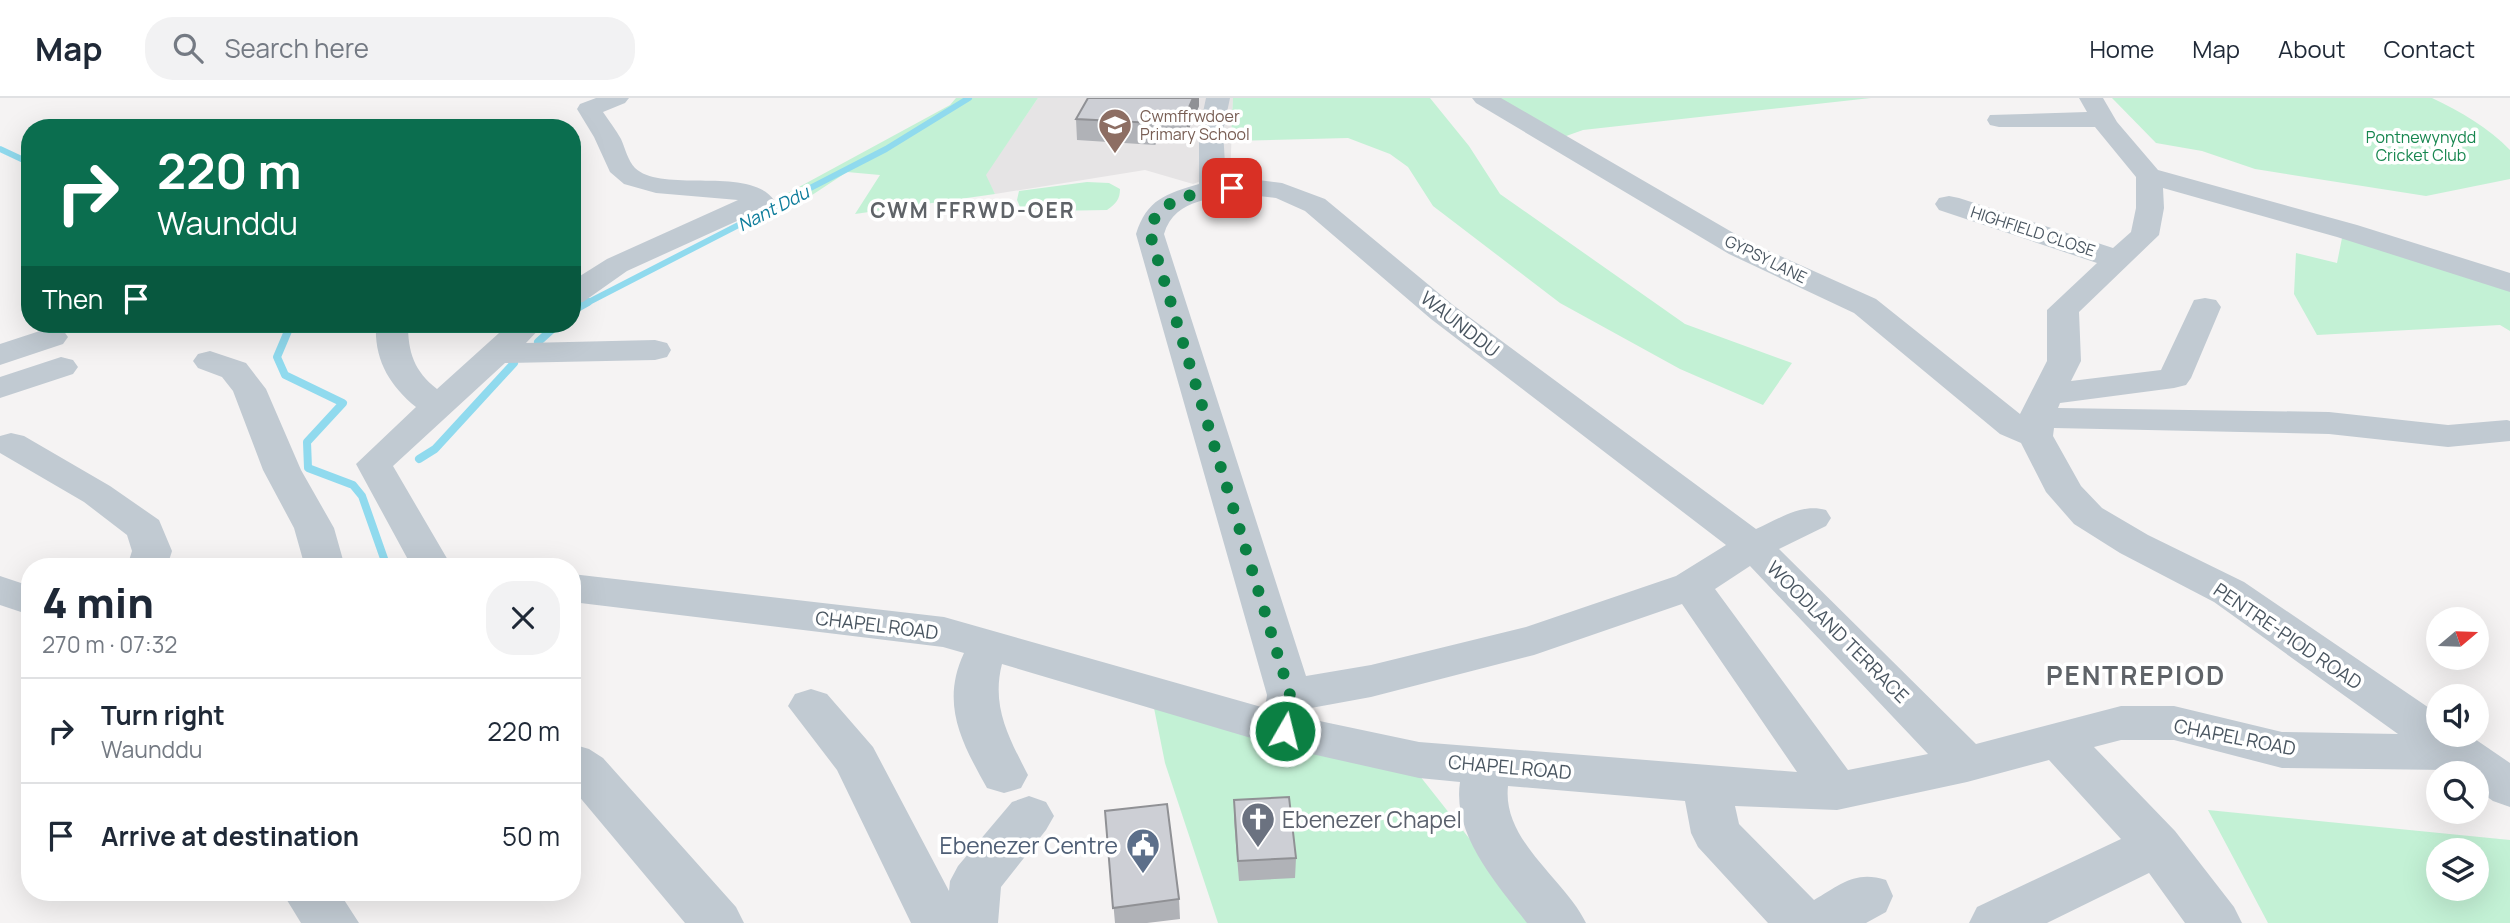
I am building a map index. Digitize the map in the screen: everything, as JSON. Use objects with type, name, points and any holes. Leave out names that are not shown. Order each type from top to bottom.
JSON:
[{"type":"street","points":[[581,289],[617,265],[760,200],[736,191],[644,183],[623,172],[607,137],[589,109],[617,98]]},
{"type":"street","points":[[1213,189],[1211,131],[1218,98]]},
{"type":"street","name":"GYPSY LANE","points":[[1484,98],[1740,248],[1865,306],[2013,426],[2041,423]]},
{"type":"street","points":[[1999,120],[2063,117],[2097,109],[2149,176],[2150,208],[2144,235],[2063,310],[2064,361],[2041,423]]},
{"type":"street","points":[[2149,176],[2347,232],[2510,283]]},
{"type":"street","name":"WAUNDDU","points":[[1288,713],[1150,234],[1156,215],[1179,199],[1213,189],[1250,187],[1282,191],[1315,205],[1442,313],[1753,546]]},
{"type":"street","name":"HIGHFIELD CLOSE","points":[[1949,204],[2116,259]]},
{"type":"street","points":[[2041,423],[2174,378],[2204,307]]},
{"type":"street","points":[[391,333],[394,358],[407,383],[420,395],[439,406]]},
{"type":"street","points":[[427,558],[374,464],[518,333]]},
{"type":"street","points":[[0,355],[35,337]]},
{"type":"street","points":[[0,388],[35,337]]},
{"type":"street","points":[[495,353],[654,350]]},
{"type":"street","points":[[210,361],[234,370],[249,389],[282,470],[314,528],[322,558]]},
{"type":"street","points":[[2041,423],[2064,419],[2151,418],[2329,423],[2448,436],[2507,432]]},
{"type":"street","name":"PENTRE-PIOD ROAD","points":[[2041,423],[2065,492],[2088,516],[2153,556],[2229,592],[2510,788]]},
{"type":"street","points":[[11,444],[97,494],[145,529],[152,551],[150,558]]},
{"type":"street","name":"WOODLAND TERRACE","points":[[1812,518],[1753,546],[1967,764]]},
{"type":"street","points":[[1288,713],[1371,681],[1534,640],[1691,586],[1753,546]]},
{"type":"street","points":[[1691,586],[1837,791]]},
{"type":"street","name":"CHAPEL ROAD","points":[[581,588],[944,632],[988,647],[1288,713],[1419,760],[1706,785],[1837,791],[1967,764],[2121,723],[2174,723],[2282,750],[2456,752]]},
{"type":"street","points":[[0,590],[21,598]]},
{"type":"street","points":[[971,923],[976,881],[1016,795],[984,735],[974,703],[974,682],[988,647]]},
{"type":"street","points":[[811,706],[856,760],[938,923]]},
{"type":"street","points":[[2057,738],[2157,845],[2215,923]]},
{"type":"street","points":[[1486,764],[1482,797],[1500,851],[1559,923]]},
{"type":"street","points":[[581,768],[717,923]]},
{"type":"street","points":[[1706,785],[1716,833],[1802,923]]},
{"type":"street","points":[[1996,923],[2157,845]]},
{"type":"street","points":[[1819,923],[1867,896]]},
{"type":"street","points":[[315,901],[332,923]]},
{"type":"shaded area","name":"Cwmffrwdoer Primary School","points":[[1038,98],[1233,98],[1230,181],[1201,181],[1193,184],[1145,170],[995,194],[985,175]]},
{"type":"green space","points":[[956,98],[1038,98],[986,175],[995,194],[855,214],[880,175],[847,172],[806,199],[788,193],[950,105]]},
{"type":"green space","points":[[1233,98],[1430,98],[1469,146],[1500,194],[1685,324],[1792,363],[1763,405],[1680,369],[1560,303],[1433,206],[1408,167],[1390,154],[1348,138],[1231,141]]},
{"type":"green space","points":[[1487,98],[1871,98],[1583,130],[1555,140]]},
{"type":"green space","name":"Pontnewynydd Cricket Club","points":[[2112,98],[2432,98],[2474,121],[2510,150],[2510,179],[2426,196],[2255,169],[2202,151],[2156,143]]},
{"type":"green space","points":[[1087,182],[1109,183],[1120,189],[1117,201],[1107,210],[1051,211],[1020,207],[1017,200],[1019,191]]},
{"type":"green space","points":[[2343,233],[2510,287],[2510,331],[2500,325],[2317,335],[2294,294],[2296,253],[2337,263]]},
{"type":"green space","points":[[1153,703],[1412,766],[1536,923],[1218,923],[1165,763]]},
{"type":"green space","points":[[2208,810],[2510,840],[2510,923],[2268,923]]},
{"type":"building","points":[[1088,98],[1193,98],[1187,112],[1160,111],[1154,123],[1076,119]]},
{"type":"building","name":"Ebenezer Chapel","points":[[1289,797],[1296,858],[1238,861],[1234,800]]},
{"type":"building","name":"Ebenezer Centre","points":[[1167,804],[1179,899],[1113,908],[1105,811]]},
{"type":"waterway","name":"Nant Ddu","points":[[585,304],[886,149],[969,98]]},
{"type":"waterway","points":[[0,149],[21,159]]},
{"type":"waterway","name":"Nant Ddu","points":[[581,306],[588,302]]},
{"type":"waterway","points":[[287,333],[277,357],[285,375],[343,403],[307,442],[308,468],[353,485],[362,496],[384,558]]},
{"type":"waterway","name":"Nant Ddu","points":[[538,342],[548,333]]},
{"type":"waterway","name":"Nant Ddu","points":[[419,459],[435,449],[514,363]]},
{"type":"place","name":"Cwmffrwdoer Primary School","points":[[1115,155]]},
{"type":"place","name":"Ebenezer Chapel","points":[[1258,849]]},
{"type":"place","name":"Ebenezer Centre","points":[[1143,875]]},
{"type":"district","name":"CWM FFRWD-OER","points":[[973,210]]},
{"type":"district","name":"PENTREPIOD","points":[[2136,675]]},
{"type":"route","points":[[1232,188],[1213,189],[1179,199],[1156,215],[1150,234],[1290,695],[1285,731]]}]
